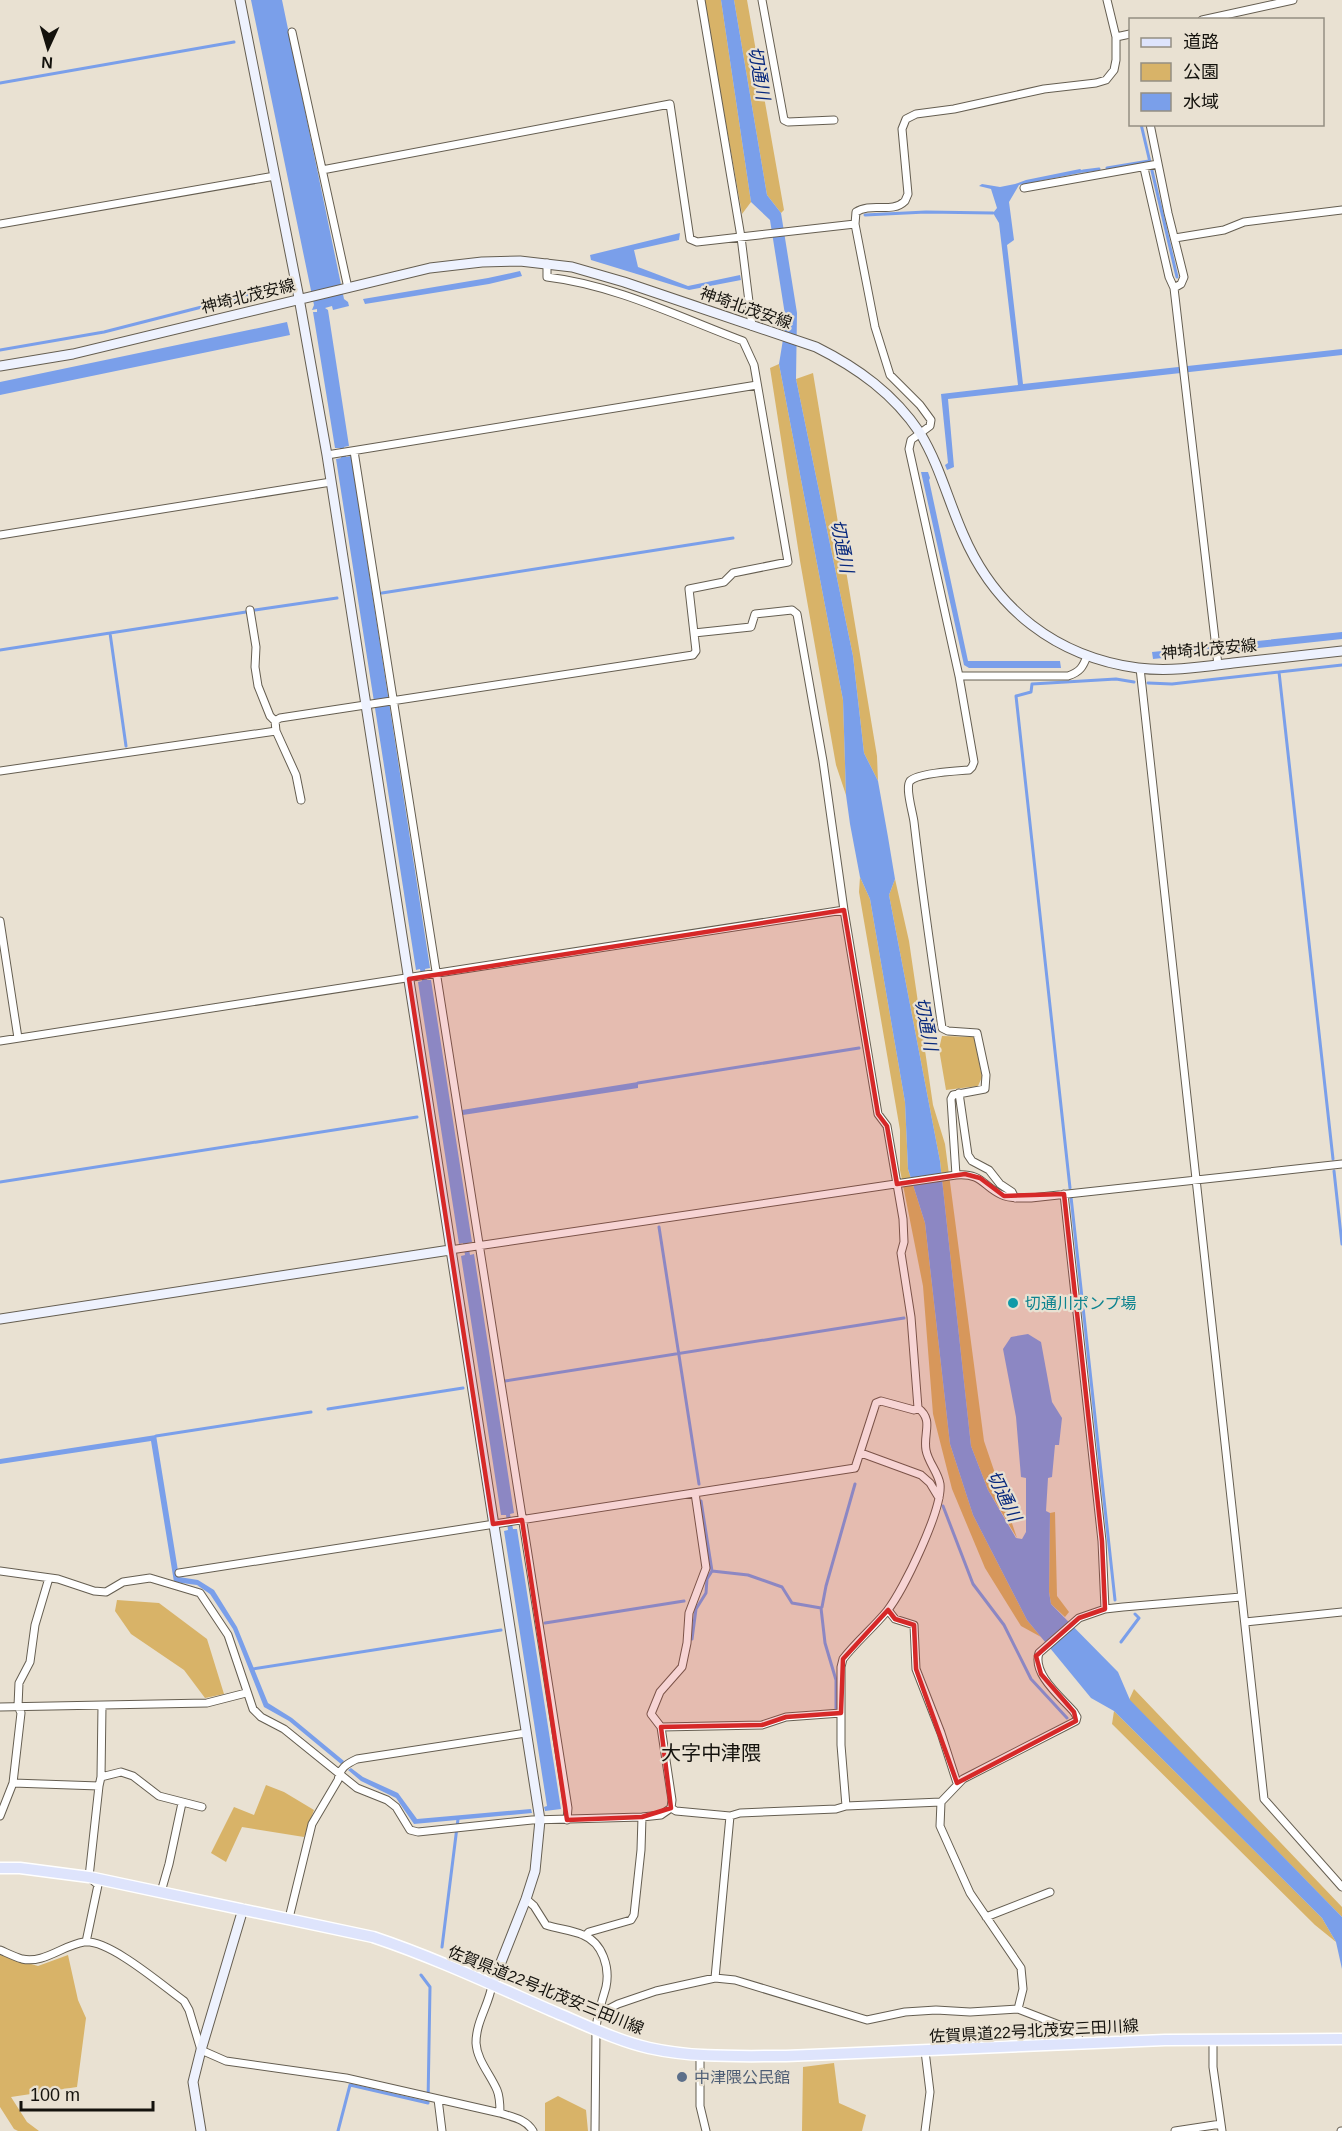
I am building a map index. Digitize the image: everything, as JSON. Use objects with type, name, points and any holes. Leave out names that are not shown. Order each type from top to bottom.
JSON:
[{"type":"main road","name":"佐賀県道22号北茂安三田川線","points":[[0,1868],[20,1868],[89,1877],[373,1936],[409,1948],[596,2029],[646,2047],[700,2055],[786,2056],[1213,2039],[1342,2039]]},
{"type":"street","points":[[240,0],[275,176],[304,297],[331,482],[369,704],[450,1250],[540,1820],[535,1871],[492,1985],[490,1996],[477,2025],[476,2045],[484,2068],[499,2097],[500,2113]]},
{"type":"street","points":[[700,0],[741,237],[752,326]]},
{"type":"street","points":[[762,0],[784,120],[788,122],[834,120]]},
{"type":"street","points":[[955,1175],[952,1095],[985,1089],[986,1075],[977,1033],[948,1031],[942,1028],[921,885],[914,815],[908,788],[910,781],[919,776],[969,770],[974,762],[959,676],[909,449],[912,440],[930,426],[931,420],[920,405],[890,375],[875,327],[855,224],[856,212],[862,208],[895,207],[905,201],[908,194],[902,129],[910,116],[954,109],[1044,89],[1096,84],[1106,80],[1114,70],[1116,37],[1107,0]]},
{"type":"street","points":[[1211,18],[1293,0]]},
{"type":"street","points":[[292,32],[348,288]]},
{"type":"street","points":[[1116,37],[1129,34]]},
{"type":"street","points":[[322,170],[670,104],[690,239],[697,242],[855,224]]},
{"type":"street","points":[[1150,126],[1151,166],[1169,277],[1174,288],[1218,665]]},
{"type":"street","points":[[1024,188],[1151,166]]},
{"type":"street","points":[[1151,166],[1175,238],[1184,277],[1181,284],[1174,288]]},
{"type":"street","points":[[0,224],[275,176]]},
{"type":"street","points":[[1175,238],[1224,230],[1244,222],[1342,210]]},
{"type":"street","name":"神埼北茂安線","points":[[0,366],[73,354],[430,268],[482,261],[547,263],[572,267],[624,282],[816,347],[841,359],[870,379],[893,399],[920,434],[936,465],[963,535],[987,580],[1032,626],[1062,644],[1087,656],[1113,664],[1176,670],[1342,651]]},
{"type":"street","points":[[275,721],[280,718],[693,655],[696,651],[689,589],[724,582],[733,573],[788,562],[754,365],[742,341],[608,290],[547,277],[547,263]]},
{"type":"street","points":[[327,455],[757,385]]},
{"type":"street","points":[[346,452],[392,701],[428,976],[479,1247],[568,1808],[567,1820]]},
{"type":"street","points":[[0,535],[331,482]]},
{"type":"street","points":[[250,610],[256,647],[255,668],[258,686],[270,716],[275,721],[276,731],[296,775],[301,800]]},
{"type":"street","points":[[694,633],[751,627],[755,614],[792,610],[797,614],[824,761],[844,910],[878,1114],[887,1126],[899,1184],[903,1219],[901,1253],[911,1317],[918,1408],[925,1414],[927,1421],[924,1443],[927,1456],[940,1484],[938,1508],[911,1568],[888,1610],[843,1659],[841,1667],[841,1745],[846,1806]]},
{"type":"street","points":[[959,676],[1068,676],[1078,673],[1087,656]]},
{"type":"street","points":[[1140,668],[1264,1799],[1342,1887]]},
{"type":"street","points":[[0,771],[276,731]]},
{"type":"street","points":[[0,1041],[844,910]]},
{"type":"street","points":[[0,921],[18,1038]]},
{"type":"street","points":[[959,1093],[968,1155],[972,1161],[989,1170],[1000,1184],[1012,1192],[1015,1198]]},
{"type":"street","points":[[0,1319],[955,1175],[973,1175],[1004,1196],[1015,1198],[1342,1164]]},
{"type":"street","points":[[1064,1194],[1102,1541],[1105,1610]]},
{"type":"street","points":[[179,1573],[855,1468],[876,1403],[881,1401],[914,1410],[918,1408]]},
{"type":"street","points":[[861,1453],[921,1475],[930,1483],[939,1498]]},
{"type":"street","points":[[0,1571],[58,1579],[94,1591],[106,1592],[123,1581],[150,1578],[200,1593],[228,1635],[253,1709],[261,1717],[284,1729],[343,1768],[357,1788],[387,1800],[396,1807],[410,1830],[418,1832],[540,1820],[661,1815],[671,1808],[672,1800],[661,1727],[651,1714],[660,1692],[682,1667],[687,1643],[689,1613],[706,1568],[695,1493]]},
{"type":"street","points":[[0,1816],[3,1797],[14,1784],[21,1713],[18,1706],[19,1683],[30,1662],[35,1625],[49,1578]]},
{"type":"street","points":[[1018,2009],[1023,1989],[1021,1968],[970,1893],[940,1826],[941,1802],[957,1783],[1076,1721],[1077,1717],[1074,1712],[1041,1674],[1037,1659],[1039,1653],[1079,1618],[1105,1610],[1241,1597]]},
{"type":"street","points":[[888,1610],[896,1619],[914,1624],[916,1669],[941,1733],[957,1783]]},
{"type":"street","points":[[1245,1622],[1342,1612]]},
{"type":"street","points":[[0,1707],[207,1703],[246,1693]]},
{"type":"street","points":[[86,1942],[98,1885],[89,1877],[99,1786],[102,1777],[102,1706]]},
{"type":"street","points":[[661,1727],[762,1725],[786,1717],[841,1713]]},
{"type":"street","points":[[289,1918],[312,1824],[343,1768],[357,1759],[526,1733]]},
{"type":"street","points":[[102,1777],[121,1772],[133,1776],[159,1796],[202,1807]]},
{"type":"street","points":[[14,1784],[99,1786]]},
{"type":"street","points":[[671,1808],[676,1811],[730,1816],[769,1811],[941,1802]]},
{"type":"street","points":[[161,1892],[182,1803]]},
{"type":"street","points":[[715,1978],[730,1816]]},
{"type":"street","points":[[585,1935],[631,1920],[634,1915],[642,1817]]},
{"type":"street","points":[[986,1917],[1050,1892]]},
{"type":"street","points":[[526,1899],[534,1906],[546,1925],[585,1935],[598,1947],[608,1964],[606,1985],[597,2015],[595,2131]]},
{"type":"street","points":[[201,2131],[193,2082],[243,1909]]},
{"type":"street","points":[[0,1950],[22,1959],[36,1960],[86,1942],[104,1946],[122,1956],[184,2001],[201,2050],[226,2061],[346,2078],[422,2095],[500,2113],[523,2121],[533,2131]]},
{"type":"street","points":[[597,2015],[618,2004],[656,1991],[715,1978],[735,1980],[867,2020],[905,2012],[1018,2009],[1062,2026],[1078,2036],[1080,2043]]},
{"type":"street","points":[[1175,2131],[1221,2127],[1213,2067],[1213,2039]]},
{"type":"street","points":[[925,2051],[930,2092],[926,2131]]},
{"type":"street","points":[[700,2055],[700,2106],[706,2131]]},
{"type":"street","points":[[438,2099],[442,2131]]},
{"type":"highlighted area","points":[[844,910],[878,1114],[887,1126],[897,1184],[965,1174],[980,1178],[1004,1196],[1064,1194],[1102,1541],[1105,1609],[1079,1618],[1036,1656],[1041,1674],[1074,1712],[1076,1721],[957,1783],[916,1669],[914,1625],[895,1619],[888,1610],[843,1659],[841,1713],[786,1717],[762,1725],[661,1727],[671,1808],[642,1817],[567,1820],[522,1520],[493,1524],[409,979]]},
{"type":"green space","points":[[704,0],[721,0],[751,202],[742,214]]},
{"type":"green space","points":[[734,0],[747,0],[784,210],[781,213],[767,195]]},
{"type":"green space","points":[[779,364],[843,700],[846,795],[836,765],[800,561],[770,368]]},
{"type":"green space","points":[[813,373],[877,756],[878,781],[864,753],[853,656],[796,379]]},
{"type":"green space","points":[[860,877],[870,899],[905,1102],[908,1169],[925,1223],[950,1444],[973,1515],[1027,1620],[1041,1637],[1021,1626],[985,1568],[952,1489],[933,1414],[923,1286],[900,1170],[900,1130],[859,892]]},
{"type":"green space","points":[[895,879],[909,941],[933,1105],[945,1144],[984,1441],[1017,1538],[988,1490],[971,1446],[940,1161],[889,895]]},
{"type":"green space","points":[[942,1036],[974,1037],[982,1077],[978,1086],[946,1090],[939,1049]]},
{"type":"green space","points":[[1055,1512],[1057,1596],[1069,1612],[1065,1617],[1051,1604],[1049,1592],[1050,1513]]},
{"type":"green space","points":[[117,1600],[159,1603],[207,1639],[224,1694],[205,1698],[184,1670],[131,1634],[115,1611]]},
{"type":"green space","points":[[1134,1689],[1342,1907],[1342,1917],[1129,1700]]},
{"type":"green space","points":[[1114,1711],[1322,1918],[1336,1942],[1315,1925],[1112,1724]]},
{"type":"green space","points":[[266,1785],[284,1792],[314,1810],[304,1837],[242,1827],[226,1862],[211,1853],[234,1807],[254,1815]]},
{"type":"green space","points":[[0,1955],[38,1966],[68,1955],[78,2000],[86,2018],[77,2087],[11,2097],[27,2122],[39,2131],[14,2129],[0,2107]]},
{"type":"green space","points":[[834,2063],[839,2103],[866,2115],[862,2131],[802,2131],[803,2067]]},
{"type":"green space","points":[[558,2096],[586,2110],[588,2131],[545,2131],[545,2103]]},
{"type":"water","points":[[251,0],[282,0],[344,299],[349,306],[333,310],[332,306],[325,308],[328,310],[349,446],[344,447],[346,457],[351,456],[430,968],[425,969],[427,980],[431,980],[472,1242],[468,1243],[470,1255],[474,1254],[514,1513],[510,1514],[513,1529],[517,1529],[561,1809],[545,1811],[544,1807],[547,1806],[504,1531],[508,1530],[506,1515],[501,1515],[461,1256],[465,1255],[463,1243],[459,1244],[418,982],[422,981],[420,969],[416,970],[336,459],[341,458],[340,448],[335,448],[313,312],[317,312],[317,309],[312,310],[314,305]]},
{"type":"water","points":[[721,0],[734,0],[767,195],[781,213],[797,313],[796,379],[853,656],[864,753],[878,781],[895,879],[889,895],[940,1161],[971,1446],[988,1490],[1016,1538],[1022,1539],[1026,1532],[1026,1478],[1021,1477],[1016,1417],[1003,1349],[1011,1337],[1028,1334],[1041,1342],[1052,1402],[1062,1418],[1059,1445],[1055,1445],[1052,1477],[1048,1478],[1046,1511],[1050,1513],[1049,1592],[1051,1604],[1118,1672],[1130,1700],[1342,1917],[1342,1969],[1336,1942],[1322,1918],[1114,1711],[1091,1698],[1027,1620],[973,1515],[950,1444],[925,1223],[908,1169],[905,1102],[870,899],[860,877],[850,824],[846,795],[843,700],[779,364],[786,321],[770,220],[751,202]]},
{"type":"water","points":[[1080,169],[1085,172],[1019,185],[1009,202],[1014,240],[1007,245],[1023,384],[1342,349],[1342,355],[948,399],[954,467],[947,470],[941,394],[1018,385],[999,223],[993,213],[997,208],[991,189],[979,186],[982,184],[1000,187]]},
{"type":"water","points":[[680,233],[679,240],[634,250],[638,267],[688,286],[740,275],[741,280],[689,290],[591,260],[590,255]]},
{"type":"water","points":[[520,271],[522,276],[489,284],[365,304],[363,299],[488,278]]},
{"type":"water","points":[[287,322],[290,335],[0,395],[0,382]]},
{"type":"water","points":[[921,472],[928,472],[930,478],[968,661],[1060,661],[1061,668],[969,668],[964,665]]},
{"type":"water","points":[[1342,632],[1342,639],[1220,652],[1219,645]]},
{"type":"water","points":[[1211,646],[1212,653],[1153,659],[1152,652]]},
{"type":"water","points":[[638,1082],[638,1088],[463,1115],[462,1110]]},
{"type":"water","points":[[156,1435],[179,1577],[198,1580],[214,1590],[237,1627],[268,1703],[292,1718],[344,1761],[341,1764],[289,1721],[264,1707],[233,1629],[210,1594],[197,1585],[174,1582],[151,1441],[0,1464],[0,1459]]},
{"type":"water","points":[[351,1768],[363,1777],[398,1793],[417,1819],[531,1809],[532,1813],[414,1824],[396,1798],[361,1781],[348,1770]]},
{"type":"waterway","points":[[0,83],[234,42]]},
{"type":"waterway","points":[[1141,126],[1177,277]]},
{"type":"waterway","points":[[1107,168],[1149,161]]},
{"type":"waterway","points":[[1083,171],[1099,169]]},
{"type":"waterway","points":[[865,215],[926,212],[993,213]]},
{"type":"waterway","points":[[0,350],[104,332],[284,286]]},
{"type":"waterway","points":[[382,593],[733,538]]},
{"type":"waterway","points":[[255,610],[337,598]]},
{"type":"waterway","points":[[0,650],[246,612]]},
{"type":"waterway","points":[[110,633],[126,746]]},
{"type":"waterway","points":[[1148,683],[1172,684],[1342,665]]},
{"type":"waterway","points":[[1279,672],[1333,1159]]},
{"type":"waterway","points":[[1070,1188],[1016,696],[1031,692],[1032,684],[1116,679],[1134,682]]},
{"type":"waterway","points":[[638,1083],[859,1048]]},
{"type":"waterway","points":[[0,1182],[417,1117]]},
{"type":"waterway","points":[[1334,1171],[1342,1244]]},
{"type":"waterway","points":[[1071,1197],[1115,1600]]},
{"type":"waterway","points":[[659,1227],[699,1484]]},
{"type":"waterway","points":[[505,1381],[904,1318]]},
{"type":"waterway","points":[[328,1409],[463,1388]]},
{"type":"waterway","points":[[156,1436],[311,1412]]},
{"type":"waterway","points":[[822,1607],[855,1484]]},
{"type":"waterway","points":[[701,1501],[712,1571],[748,1575],[782,1587],[792,1603],[821,1608],[825,1643],[836,1680],[836,1710]]},
{"type":"waterway","points":[[943,1506],[973,1584],[1004,1625],[1031,1679],[1067,1718]]},
{"type":"waterway","points":[[692,1639],[696,1609],[706,1593],[707,1579],[712,1571]]},
{"type":"waterway","points":[[545,1623],[684,1601]]},
{"type":"waterway","points":[[1121,1642],[1139,1618],[1135,1614]]},
{"type":"waterway","points":[[253,1669],[501,1630]]},
{"type":"waterway","points":[[442,1947],[458,1819]]},
{"type":"waterway","points":[[338,2131],[350,2085],[428,2103],[430,1987],[421,1975]]},
{"type":"place","name":"切通川ポンプ場","points":[[1013,1303]]},
{"type":"place","name":"中津隈公民館","points":[[682,2077]]},
{"type":"district","name":"大字中津隈","points":[[711,1753]]},
{"type":"water label","name":"切通川","points":[[759,73]]},
{"type":"water label","name":"切通川","points":[[842,546]]},
{"type":"water label","name":"切通川","points":[[926,1024]]},
{"type":"water label","name":"切通川","points":[[1004,1496]]}]
